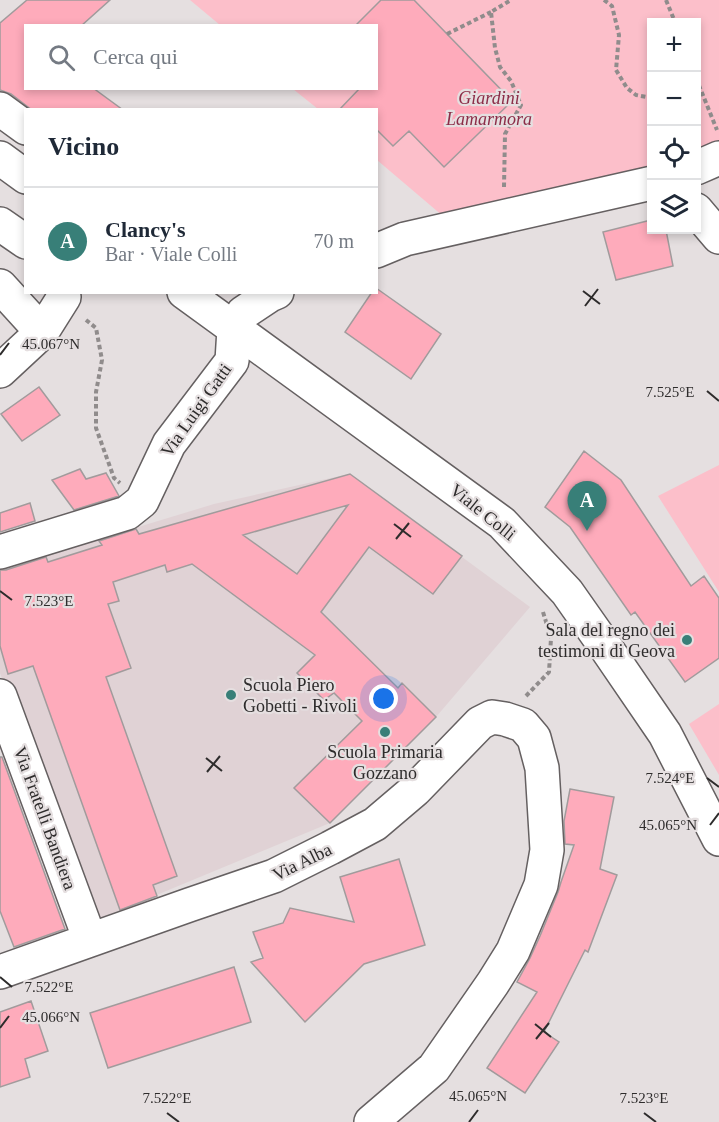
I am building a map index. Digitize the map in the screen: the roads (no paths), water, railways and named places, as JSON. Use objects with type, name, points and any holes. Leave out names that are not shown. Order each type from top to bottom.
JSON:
[{"type":"street","points":[[0,109],[24,127]]},
{"type":"street","points":[[701,166],[719,158]]},
{"type":"street","points":[[0,159],[24,176]]},
{"type":"street","points":[[378,250],[405,239],[647,184]]},
{"type":"street","points":[[701,216],[719,237]]},
{"type":"street","points":[[0,224],[24,241]]},
{"type":"street","points":[[0,286],[42,332]]},
{"type":"street","points":[[0,371],[42,332],[64,297],[63,294]]},
{"type":"street","name":"Viale Colli","points":[[188,294],[230,314],[502,524],[567,592],[600,639],[664,734],[719,839]]},
{"type":"street","points":[[230,314],[243,314],[272,294]]},
{"type":"street","name":"Via Luigi Gatti","points":[[0,552],[127,513],[142,501],[169,444],[232,361],[230,314]]},
{"type":"street","name":"Via Fratelli Bandiera","points":[[0,696],[90,940]]},
{"type":"street","name":"Via Alba","points":[[0,972],[274,876],[375,824],[415,790],[480,723],[492,717],[523,725],[534,738],[542,768],[547,850],[541,885],[513,951],[434,1068],[371,1122]]},
{"type":"place","name":"Clancy's","points":[[587,531]]},
{"type":"place","name":"Sala del regno dei testimoni di Geova","points":[[687,640]]},
{"type":"place","name":"Scuola Piero Gobetti - Rivoli","points":[[231,695]]},
{"type":"place","name":"Scuola Primaria Gozzano","points":[[385,732]]},
{"type":"park label","name":"Giardini Lamarmora","points":[[489,108]]}]
